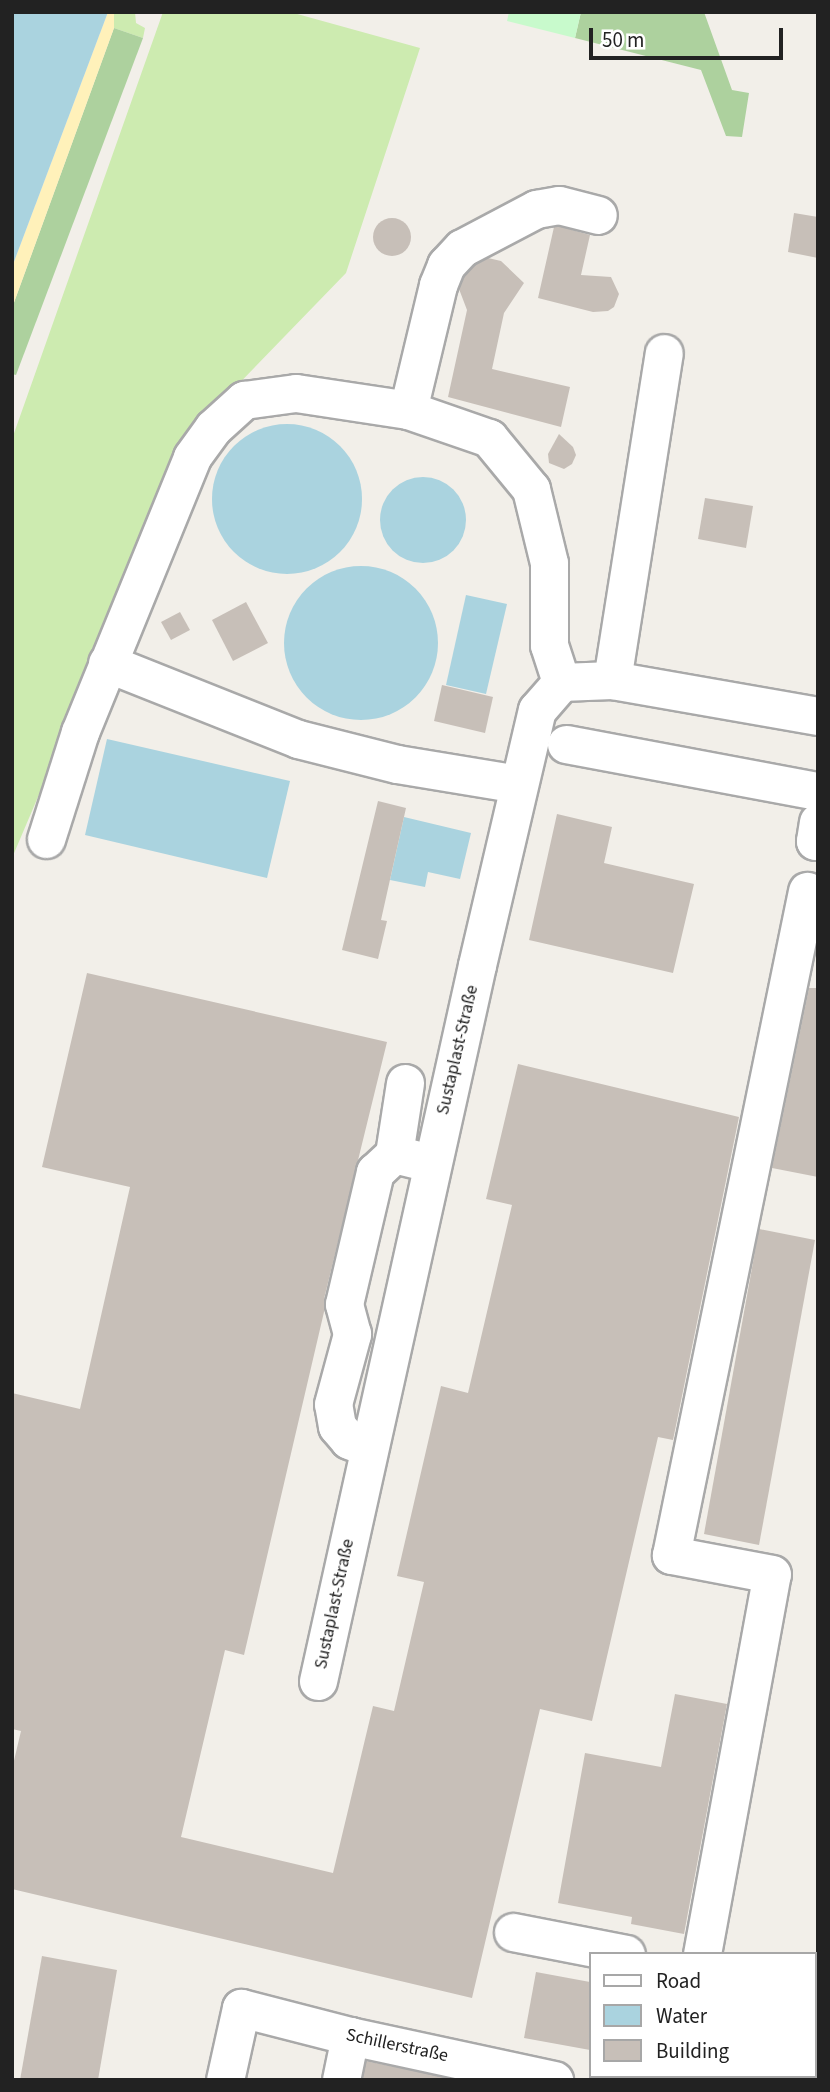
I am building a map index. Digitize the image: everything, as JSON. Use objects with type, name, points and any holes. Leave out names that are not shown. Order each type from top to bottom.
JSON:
[{"type":"street","points":[[408,410],[438,285],[446,265],[461,248],[536,209],[559,205],[598,215]]},
{"type":"street","points":[[611,680],[664,353]]},
{"type":"street","points":[[46,839],[80,732],[192,457],[213,428],[244,400],[296,393],[408,410],[489,438],[531,489],[549,563],[549,645],[561,682],[611,680],[818,716]]},
{"type":"street","points":[[107,663],[298,739],[397,764],[518,784]]},
{"type":"street","name":"Sustaplast-Straße","points":[[318,1681],[518,784],[537,710],[561,682]]},
{"type":"street","points":[[566,744],[818,791]]},
{"type":"street","points":[[818,822],[815,841],[818,841]]},
{"type":"street","points":[[702,1952],[772,1574],[671,1555],[807,891]]},
{"type":"street","points":[[369,1448],[349,1440],[337,1426],[333,1404],[352,1334],[344,1304],[375,1172],[394,1154],[405,1083]]},
{"type":"street","points":[[394,1154],[433,1163]]},
{"type":"street","points":[[513,1932],[616,1952]]},
{"type":"street","name":"Schillerstraße","points":[[225,2080],[241,2008],[349,2036],[554,2080]]},
{"type":"street","points":[[341,2080],[349,2036]]},
{"type":"green space","points":[[114,12],[135,12],[136,23],[145,28],[143,38],[114,28]]},
{"type":"green space","points":[[163,12],[290,12],[420,48],[346,273],[194,430],[12,858],[12,439]]},
{"type":"green space","points":[[509,12],[581,12],[575,38],[507,21]]},
{"type":"green space","points":[[581,12],[704,12],[732,90],[749,93],[742,137],[726,136],[701,70],[575,38]]},
{"type":"green space","points":[[114,28],[143,38],[16,375],[12,374],[12,308]]},
{"type":"sand","points":[[108,12],[114,12],[114,28],[12,308],[12,267]]},
{"type":"water","points":[[12,12],[108,12],[12,267]]},
{"type":"water","points":[[287,424],[316,430],[340,446],[356,470],[362,499],[356,528],[340,552],[316,568],[287,574],[258,568],[234,552],[218,528],[212,499],[218,470],[234,446],[258,430]]},
{"type":"water","points":[[423,477],[447,484],[459,496],[466,520],[459,544],[447,556],[423,563],[399,556],[387,544],[380,520],[387,496],[399,484]]},
{"type":"water","points":[[361,566],[391,572],[416,588],[432,613],[438,643],[432,673],[416,698],[391,714],[361,720],[331,714],[306,698],[290,673],[284,643],[290,613],[306,588],[331,572]]},
{"type":"water","points":[[466,595],[507,604],[486,694],[446,685]]},
{"type":"water","points":[[107,739],[290,781],[267,878],[85,835]]},
{"type":"water","points":[[404,817],[471,833],[460,879],[428,872],[425,887],[390,880]]},
{"type":"building","points":[[794,213],[818,217],[818,258],[788,252]]},
{"type":"building","points":[[392,218],[406,223],[411,237],[406,251],[392,256],[378,251],[373,237],[378,223]]},
{"type":"building","points":[[554,227],[590,235],[581,275],[611,277],[619,294],[614,307],[608,311],[593,312],[538,298]]},
{"type":"building","points":[[488,258],[501,261],[524,283],[504,313],[492,369],[570,387],[561,427],[448,397],[467,310],[459,289],[464,276],[475,265]]},
{"type":"building","points":[[559,434],[573,447],[576,455],[572,464],[564,469],[549,463],[548,454]]},
{"type":"building","points":[[705,498],[753,506],[746,548],[698,539]]},
{"type":"building","points":[[246,602],[268,643],[233,661],[212,620]]},
{"type":"building","points":[[180,612],[190,630],[171,640],[161,622]]},
{"type":"building","points":[[442,685],[493,697],[485,733],[434,721]]},
{"type":"building","points":[[378,801],[406,808],[381,920],[387,921],[378,959],[342,950]]},
{"type":"building","points":[[557,814],[612,827],[604,863],[694,884],[673,973],[529,940]]},
{"type":"building","points":[[87,973],[387,1042],[324,1299],[324,1312],[244,1655],[225,1650],[181,1837],[333,1873],[373,1706],[394,1711],[424,1582],[397,1576],[441,1386],[468,1393],[512,1205],[486,1199],[518,1064],[739,1117],[673,1440],[658,1437],[592,1721],[540,1709],[472,1998],[12,1889],[12,1769],[21,1731],[12,1729],[12,1393],[80,1409],[130,1187],[42,1167]]},
{"type":"building","points":[[809,988],[818,988],[818,1177],[772,1168]]},
{"type":"building","points":[[759,1229],[815,1240],[759,1545],[704,1534]]},
{"type":"building","points":[[675,1694],[727,1704],[684,1934],[631,1924],[632,1917],[558,1903],[585,1753],[661,1767]]},
{"type":"building","points":[[42,1956],[117,1970],[98,2080],[20,2080]]},
{"type":"building","points":[[536,1972],[588,1982],[588,2050],[524,2038]]},
{"type":"building","points":[[366,2061],[452,2079],[452,2080],[362,2080]]}]
